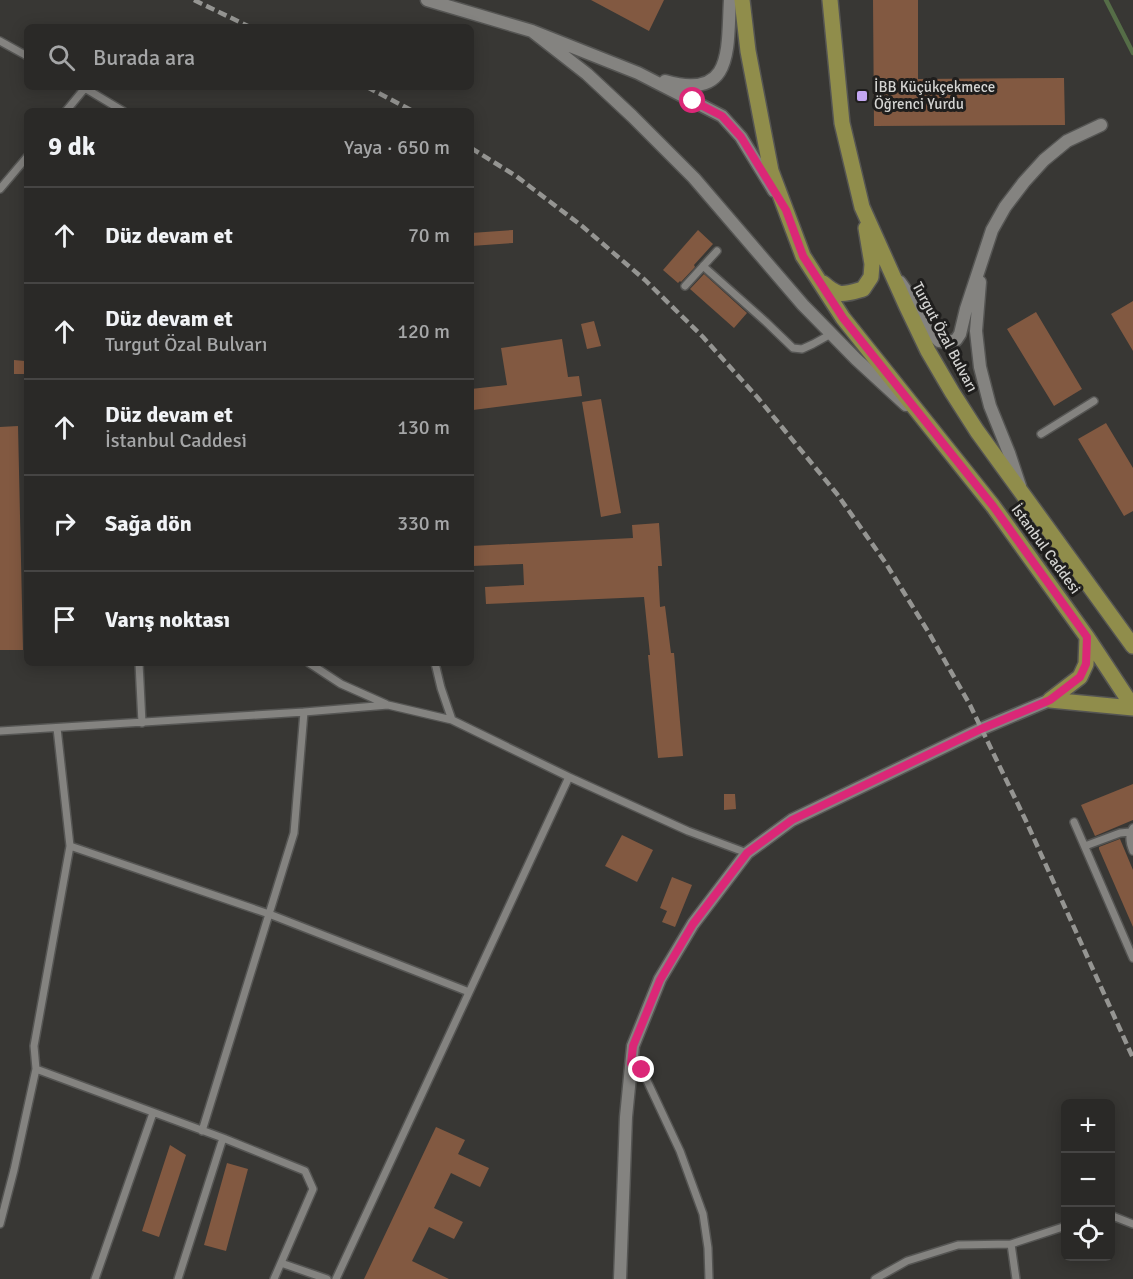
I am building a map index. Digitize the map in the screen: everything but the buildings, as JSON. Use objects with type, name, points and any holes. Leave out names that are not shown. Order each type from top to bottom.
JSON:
[{"type":"main road","points":[[742,0],[748,51],[771,171],[803,256],[843,318],[922,418]]},
{"type":"main road","name":"Turgut Özal Bulvarı","points":[[830,0],[842,123],[862,207],[928,351],[977,431],[1133,646]]},
{"type":"main road","points":[[803,256],[823,283],[834,293],[844,294],[862,290],[871,277],[872,264],[862,207]]},
{"type":"main road","name":"İstanbul Caddesi","points":[[922,418],[993,506],[1087,637],[1133,707]]},
{"type":"main road","points":[[1050,700],[1080,677],[1086,664],[1087,637]]},
{"type":"main road","points":[[1050,700],[1133,707]]},
{"type":"street","points":[[427,0],[532,31],[638,73],[688,86],[702,85],[719,74],[725,61],[730,0]]},
{"type":"street","points":[[532,31],[587,74],[694,178],[803,305],[856,359],[922,418]]},
{"type":"street","points":[[638,73],[722,116],[741,137],[786,210]]},
{"type":"street","points":[[891,272],[917,306],[932,334],[939,341],[956,340],[960,334],[992,230],[1005,207],[1044,160],[1067,141],[1101,125]]},
{"type":"street","points":[[982,263],[976,331],[980,367],[990,406],[1021,490]]},
{"type":"street","points":[[620,1279],[626,1117],[633,1046],[660,980],[693,924],[747,853],[792,820],[981,729],[1050,700]]},
{"type":"lane","points":[[0,41],[24,54]]},
{"type":"lane","points":[[68,108],[82,90]]},
{"type":"lane","points":[[87,90],[118,108]]},
{"type":"lane","points":[[0,189],[24,161]]},
{"type":"lane","points":[[685,286],[717,251]]},
{"type":"lane","points":[[703,266],[793,348],[802,349],[831,334]]},
{"type":"lane","points":[[1041,434],[1094,401]]},
{"type":"lane","points":[[139,666],[142,723]]},
{"type":"lane","points":[[314,666],[341,684],[388,705],[452,720],[688,831],[747,853]]},
{"type":"lane","points":[[436,666],[452,720]]},
{"type":"lane","points":[[0,731],[388,705]]},
{"type":"lane","points":[[202,1131],[294,833],[304,712]]},
{"type":"lane","points":[[0,1224],[36,1069],[34,1046],[70,846],[57,728]]},
{"type":"lane","points":[[336,1279],[569,777]]},
{"type":"lane","points":[[1074,822],[1133,958]]},
{"type":"lane","points":[[1085,846],[1132,830],[1130,843],[1133,851]]},
{"type":"lane","points":[[70,846],[269,914],[469,992]]},
{"type":"lane","points":[[631,1064],[642,1070],[680,1151],[703,1214],[708,1248],[709,1279]]},
{"type":"lane","points":[[36,1069],[305,1171],[313,1189],[274,1279]]},
{"type":"lane","points":[[95,1279],[153,1113]]},
{"type":"lane","points":[[178,1279],[223,1138]]},
{"type":"lane","points":[[1115,1217],[1133,1224]]},
{"type":"lane","points":[[875,1279],[907,1261],[958,1245],[1011,1244],[1061,1227]]},
{"type":"lane","points":[[1011,1244],[1016,1279]]},
{"type":"lane","points":[[281,1263],[327,1279]]},
{"type":"waterway","points":[[1106,0],[1133,53]]},
{"type":"railway","points":[[194,0],[244,24]]},
{"type":"railway","points":[[373,90],[407,108]]},
{"type":"railway","points":[[474,150],[516,176],[582,226],[645,280],[703,337],[758,398],[837,494],[885,562],[970,705],[1026,821],[1133,1058]]},
{"type":"place","name":"İBB Küçükçekmece Öğrenci Yurdu","points":[[862,96]]},
{"type":"route","points":[[642,1070],[631,1064],[633,1046],[660,980],[693,924],[747,853],[792,820],[981,729],[1050,700],[1080,677],[1086,664],[1087,637],[993,506],[843,318],[803,256],[786,210],[741,137],[722,116],[693,101]]}]
